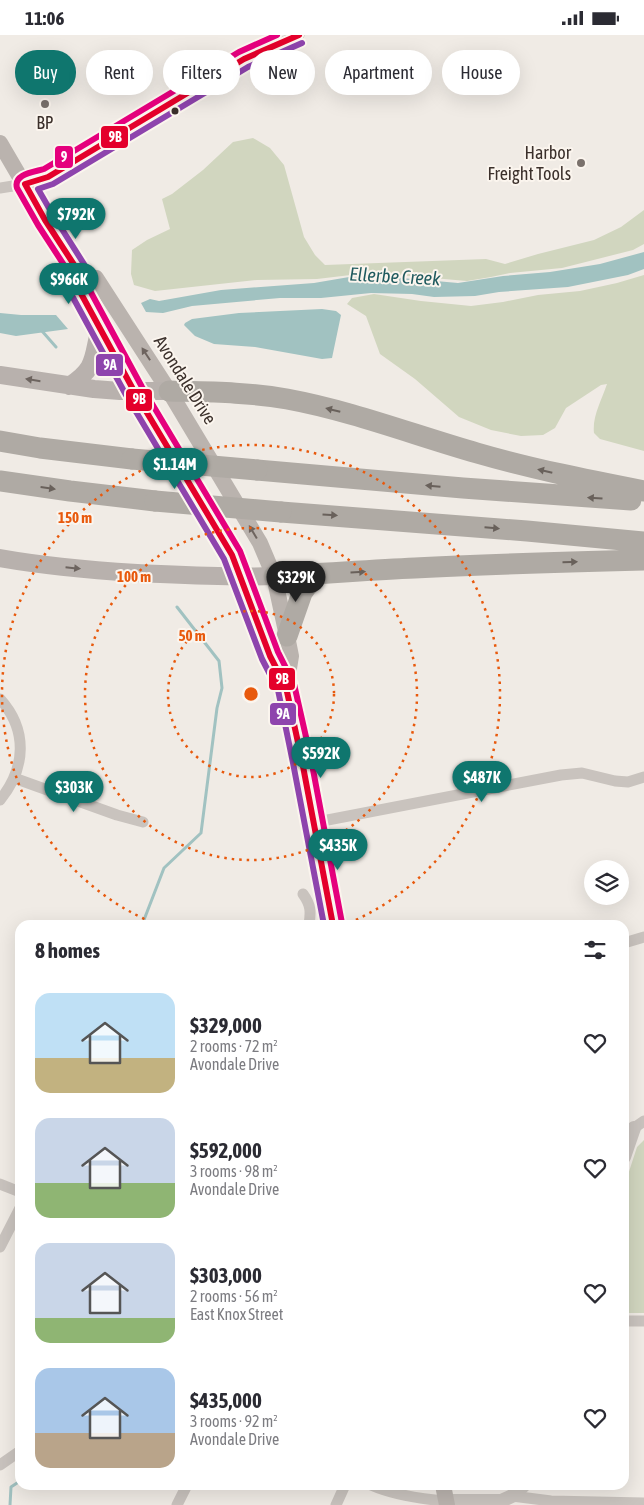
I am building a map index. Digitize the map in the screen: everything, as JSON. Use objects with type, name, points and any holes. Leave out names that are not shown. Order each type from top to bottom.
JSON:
[{"type":"highway","points":[[169,391],[287,399],[350,414],[489,457],[544,471],[644,491]]},
{"type":"highway","points":[[0,441],[40,448],[132,459],[257,471],[644,501]]},
{"type":"highway","points":[[0,481],[155,501],[644,542]]},
{"type":"highway","points":[[274,576],[501,564],[644,560]]},
{"type":"highway","points":[[287,636],[302,593],[319,575]]},
{"type":"main road","name":"Avondale Drive","points":[[0,143],[45,220],[82,277]]},
{"type":"main road","name":"Avondale Drive","points":[[82,277],[78,288],[134,391],[232,555],[270,656],[286,687],[332,920]]},
{"type":"main road","name":"Avondale Drive","points":[[82,277],[96,278],[169,391],[260,543],[274,576],[291,656],[286,687]]},
{"type":"main road","points":[[69,386],[79,379],[90,367],[100,328]]},
{"type":"main road","points":[[0,375],[69,386],[120,391],[169,391]]},
{"type":"main road","points":[[0,558],[24,563],[84,569],[240,578],[274,576]]},
{"type":"street","points":[[0,187],[25,184],[48,177],[244,59],[299,35]]},
{"type":"street","points":[[0,699],[14,719],[19,734],[20,749],[20,759],[14,778],[8,791],[0,800]]},
{"type":"street","points":[[312,823],[561,775],[582,773],[615,781],[628,782],[644,777]]},
{"type":"street","points":[[14,778],[117,815],[143,822]]},
{"type":"street","points":[[304,894],[310,903],[309,920]]},
{"type":"street","points":[[629,942],[644,937]]},
{"type":"street","points":[[629,1142],[634,1126]]},
{"type":"street","points":[[0,1184],[15,1189]]},
{"type":"street","points":[[0,1247],[15,1218]]},
{"type":"street","points":[[629,1321],[644,1321]]},
{"type":"street","points":[[0,1465],[15,1454]]},
{"type":"street","points":[[177,1505],[184,1490]]},
{"type":"street","points":[[336,1505],[343,1490]]},
{"type":"street","points":[[386,1490],[425,1499],[445,1497],[501,1501],[512,1496],[519,1490]]},
{"type":"street","points":[[512,1496],[551,1501],[644,1503]]},
{"type":"green space","points":[[253,138],[270,148],[284,165],[304,237],[315,255],[325,265],[486,259],[505,264],[594,240],[621,227],[644,210],[644,244],[633,250],[562,268],[510,273],[467,281],[386,274],[359,274],[317,279],[257,280],[155,291],[134,285],[131,274],[132,250],[170,229],[162,199],[172,194],[203,170],[233,142]]},
{"type":"green space","points":[[644,275],[644,451],[600,439],[594,433],[596,414],[607,384],[601,385],[566,408],[555,428],[543,435],[521,436],[491,430],[459,417],[415,379],[380,354],[366,316],[347,304],[352,298],[374,294],[471,306],[538,295],[580,291]]},
{"type":"green space","points":[[644,1140],[644,1313],[629,1313],[629,1172],[637,1147]]},
{"type":"water","points":[[644,252],[644,269],[628,275],[568,287],[499,292],[475,296],[434,297],[412,294],[371,293],[321,298],[280,298],[192,306],[163,313],[146,312],[141,303],[150,299],[159,301],[221,290],[314,283],[355,276],[458,283],[600,264]]},
{"type":"water","points":[[322,309],[336,311],[341,315],[332,358],[322,359],[255,347],[214,344],[195,336],[184,325],[192,319],[239,313]]},
{"type":"water","points":[[0,313],[56,315],[68,329],[16,336],[0,333]]},
{"type":"waterway","points":[[42,331],[56,347]]},
{"type":"waterway","points":[[144,920],[164,868],[201,833],[217,708],[222,688],[219,661],[177,607]]},
{"type":"waterway","points":[[10,1505],[11,1487],[15,1484]]},
{"type":"transit line","name":"9","points":[[75,282],[38,225],[17,188],[18,180],[25,174],[44,169],[239,52],[277,35]]},
{"type":"transit line","name":"9B","points":[[82,277],[45,220],[25,184],[48,177],[244,59],[299,35]]},
{"type":"transit line","name":"9A","points":[[89,272],[38,189],[53,184],[248,67],[302,43]]},
{"type":"transit line","name":"9A","points":[[74,274],[69,287],[70,292],[126,395],[224,559],[262,659],[278,690],[323,920]]},
{"type":"transit line","name":"9B","points":[[82,277],[78,288],[134,391],[232,555],[270,656],[286,687],[332,920]]},
{"type":"transit line","name":"9","points":[[90,280],[88,287],[142,387],[240,551],[278,652],[294,684],[311,759],[341,920]]},
{"type":"place","name":"BP","points":[[45,104]]},
{"type":"place","name":"Harbor Freight Tools","points":[[581,163]]},
{"type":"water label","name":"Ellerbe Creek","points":[[395,276]]}]
